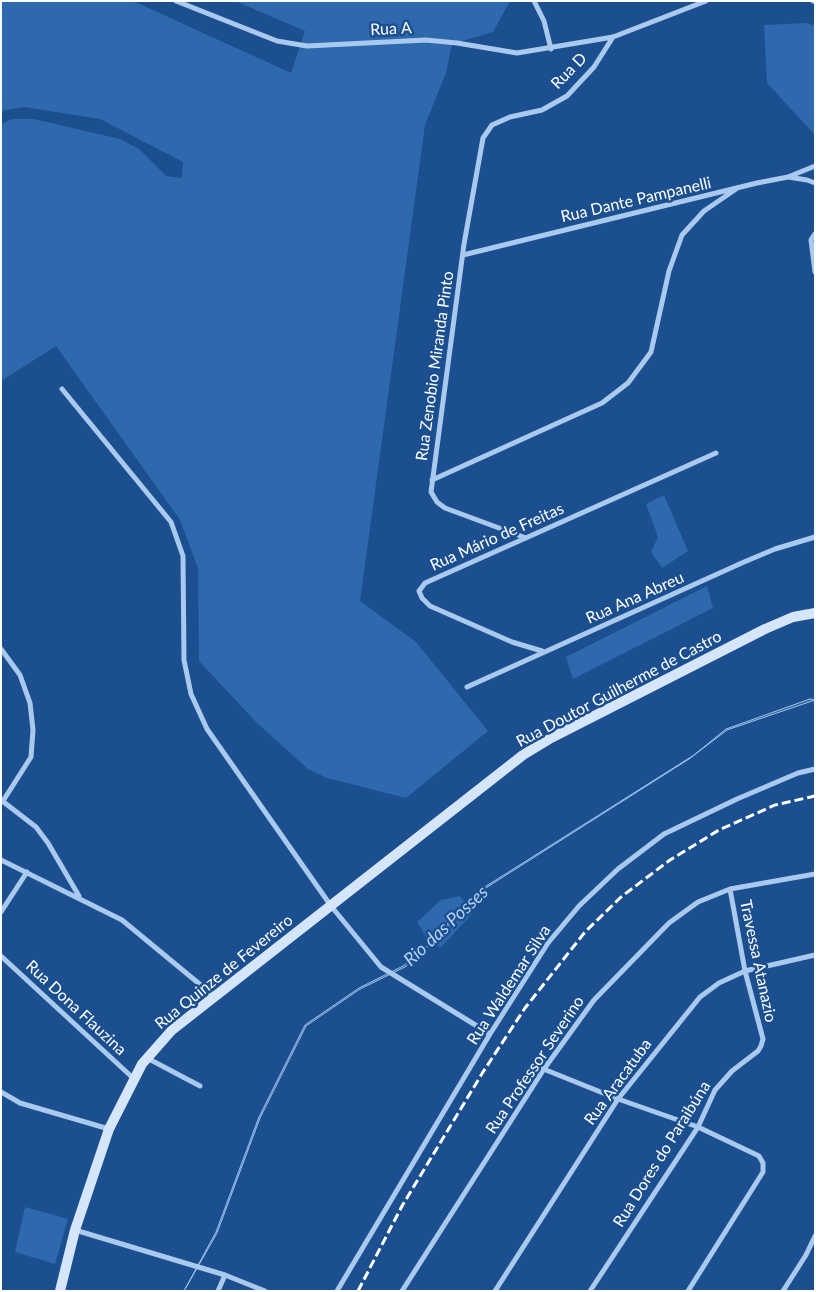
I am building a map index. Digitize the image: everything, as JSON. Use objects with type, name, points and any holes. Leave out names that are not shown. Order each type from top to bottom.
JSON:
[{"type":"main road","name":"Rua Doutor Guilherme de Castro","points":[[331,906],[523,755],[551,738],[765,629],[793,617],[815,613]]},
{"type":"main road","name":"Rua Quinze de Fevereiro","points":[[60,1291],[75,1230],[108,1129],[133,1078],[146,1058],[172,1030],[331,906]]},
{"type":"street","name":"Rua A","points":[[176,1],[277,40],[307,46],[426,40],[517,53],[551,49],[613,37],[706,1]]},
{"type":"street","points":[[534,1],[544,21],[551,49]]},
{"type":"street","name":"Rua D","points":[[483,138],[492,125],[510,117],[542,110],[567,96],[594,67],[613,37]]},
{"type":"street","name":"Rua Zenobio Miranda Pinto","points":[[483,138],[463,255],[431,492],[437,502],[445,508],[526,538]]},
{"type":"street","points":[[788,177],[815,166]]},
{"type":"street","name":"Rua Dante Pampanelli","points":[[463,255],[788,177],[815,183]]},
{"type":"street","points":[[432,480],[602,403],[628,383],[651,352],[669,271],[682,235],[704,211],[736,189]]},
{"type":"street","points":[[815,234],[811,240],[815,272]]},
{"type":"street","points":[[62,389],[171,522],[183,556],[184,660],[191,694],[207,730],[245,788],[331,906],[381,967],[490,1034]]},
{"type":"street","name":"Rua Mário de Freitas","points":[[542,651],[512,642],[430,606],[422,598],[419,591],[425,583],[716,453]]},
{"type":"street","name":"Rua Ana Abreu","points":[[466,687],[542,651],[565,643],[775,549],[815,537]]},
{"type":"street","points":[[1,649],[20,675],[30,702],[34,730],[31,756],[2,801],[36,827],[48,843],[79,897]]},
{"type":"street","name":"Rua Waldemar Silva","points":[[337,1291],[490,1034],[548,943],[578,906],[618,869],[664,834],[737,799],[798,773],[815,769]]},
{"type":"street","points":[[1,860],[79,897],[122,920],[214,996]]},
{"type":"street","points":[[1,912],[27,872]]},
{"type":"street","name":"Rua Professor Severino","points":[[402,1291],[544,1069],[594,1000],[669,923],[698,902],[730,889],[815,874]]},
{"type":"street","name":"Travessa Atanazio","points":[[730,889],[745,971],[763,1039]]},
{"type":"street","name":"Rua Aracatuba","points":[[495,1291],[618,1099],[700,997],[719,983],[745,971],[815,955]]},
{"type":"street","name":"Rua Dona Flauzina","points":[[1,956],[133,1078]]},
{"type":"street","name":"Rua Dores do Paraibúna","points":[[590,1291],[698,1127],[715,1090],[732,1071],[758,1051],[763,1039]]},
{"type":"street","points":[[146,1058],[200,1086]]},
{"type":"street","points":[[536,1066],[618,1099],[698,1127],[759,1156],[763,1163],[763,1172],[688,1291]]},
{"type":"street","points":[[1,1092],[20,1103],[108,1129]]},
{"type":"street","points":[[75,1230],[209,1270],[265,1291]]},
{"type":"street","points":[[783,1291],[806,1256],[815,1236]]},
{"type":"street","points":[[218,1291],[224,1275]]},
{"type":"shaded area","points":[[1,1],[133,1],[291,73],[305,31],[235,1],[510,1],[493,32],[452,44],[446,73],[425,125],[360,601],[416,642],[488,731],[406,798],[327,778],[308,769],[256,722],[199,661],[198,568],[180,520],[56,346],[1,381],[1,124],[12,119],[34,119],[120,139],[139,149],[166,176],[182,178],[183,162],[100,119],[24,107],[1,111]]},
{"type":"shaded area","points":[[807,23],[815,26],[815,135],[767,83],[764,25]]},
{"type":"shaded area","points":[[664,495],[688,551],[662,568],[651,552],[658,537],[646,504]]},
{"type":"shaded area","points":[[707,586],[713,608],[573,679],[566,657]]},
{"type":"shaded area","points":[[460,896],[473,913],[440,948],[425,935],[417,922],[441,900]]},
{"type":"shaded area","points":[[25,1207],[68,1219],[55,1264],[15,1252]]},
{"type":"water","name":"Rio das Posses","points":[[810,699],[815,700],[727,730],[689,759],[481,891],[420,955],[405,967],[360,989],[306,1026],[260,1118],[217,1233],[184,1291],[216,1232],[259,1117],[305,1025],[359,988],[403,966],[419,954],[480,890],[694,755],[726,729]]},
{"type":"railway","points":[[358,1291],[402,1206],[483,1072],[525,1008],[585,932],[621,897],[670,860],[719,830],[775,805],[815,796]]}]
